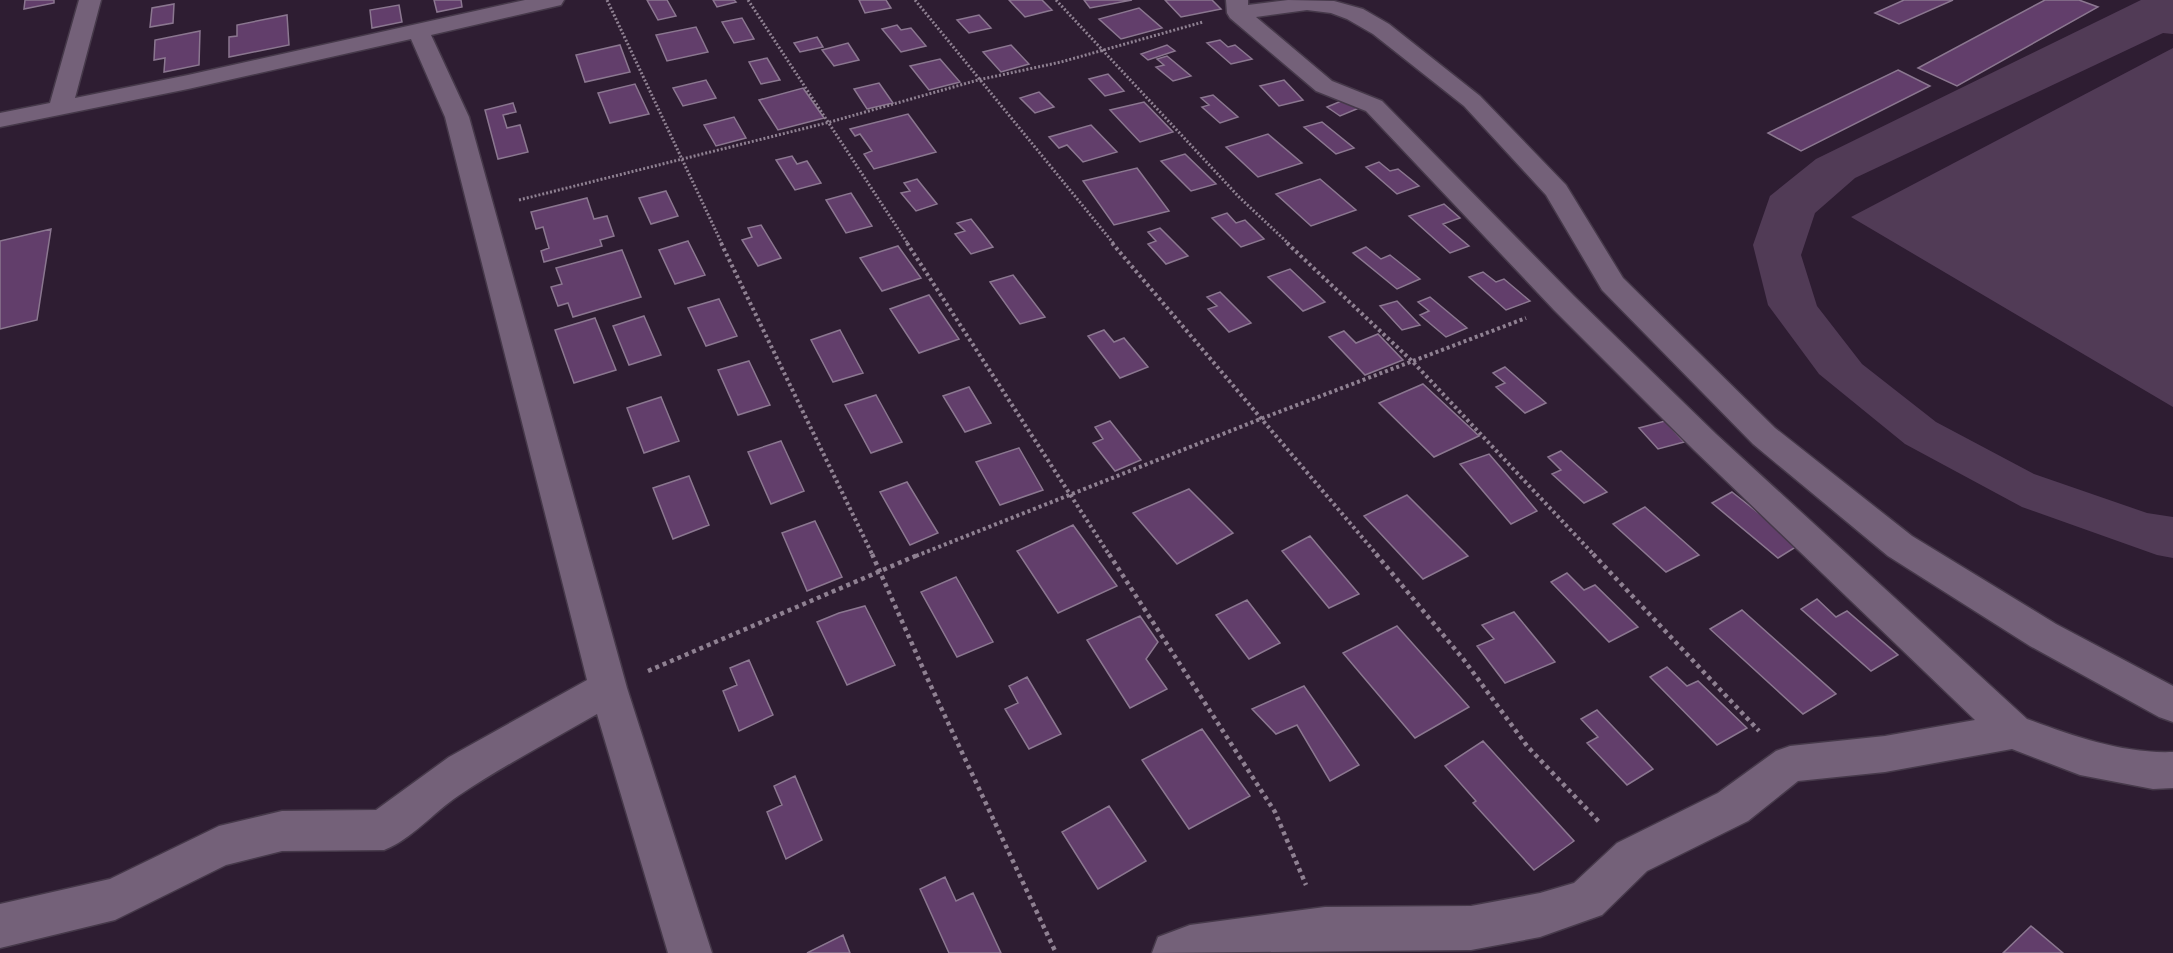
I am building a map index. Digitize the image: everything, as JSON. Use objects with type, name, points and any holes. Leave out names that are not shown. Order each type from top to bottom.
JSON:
[{"type":"street","points":[[60,108],[90,0]]},
{"type":"street","points":[[0,120],[418,32],[504,5],[553,0]]},
{"type":"street","points":[[1238,6],[1307,4],[1334,7],[1355,14],[1381,29],[1480,109],[1557,191],[1612,284],[1764,436],[1900,546],[2043,635],[2173,705]]},
{"type":"street","points":[[1238,6],[1324,86],[1374,106],[1564,303],[1705,442],[2013,731],[2080,756],[2153,771],[2173,770]]},
{"type":"street","points":[[418,32],[457,117],[608,688],[690,953]]},
{"type":"street","points":[[0,926],[115,898],[219,846],[282,831],[384,830],[411,805],[445,782],[608,688]]},
{"type":"street","points":[[1174,953],[1190,947],[1325,929],[1472,928],[1540,915],[1587,900],[1632,857],[1733,807],[1790,764],[1885,754],[2013,731]]},
{"type":"path","points":[[607,0],[783,376],[880,570],[929,682],[1056,953]]},
{"type":"path","points":[[748,0],[830,122],[1275,812],[1325,929]]},
{"type":"path","points":[[915,0],[1124,257],[1263,418],[1464,660],[1527,746],[1632,857]]},
{"type":"path","points":[[1056,0],[1239,197],[1413,362],[1790,764]]},
{"type":"path","points":[[483,209],[830,122],[978,80],[1104,50],[1238,6]]},
{"type":"path","points":[[608,688],[880,570],[1263,418],[1564,303]]},
{"type":"shaded area","points":[[2141,0],[2173,0],[2173,34],[2163,33],[1855,178],[1815,213],[1801,255],[1817,306],[1862,364],[1936,422],[2034,474],[2147,513],[2173,517],[2173,558],[2157,555],[2022,507],[1905,444],[1819,374],[1768,305],[1753,245],[1770,196],[1816,159]]},
{"type":"shaded area","points":[[2173,48],[2173,407],[1851,217]]},
{"type":"building","points":[[25,0],[54,0],[54,3],[24,9]]},
{"type":"building","points":[[434,0],[461,0],[462,7],[437,12]]},
{"type":"building","points":[[647,0],[667,0],[676,16],[658,20]]},
{"type":"building","points":[[713,0],[734,0],[736,2],[717,7]]},
{"type":"building","points":[[859,0],[886,0],[891,8],[865,13]]},
{"type":"building","points":[[1009,0],[1042,0],[1052,10],[1025,17]]},
{"type":"building","points":[[1084,0],[1132,0],[1090,8]]},
{"type":"building","points":[[1165,0],[1212,0],[1221,9],[1181,17]]},
{"type":"building","points":[[1904,0],[1953,0],[1899,24],[1875,13]]},
{"type":"building","points":[[2045,0],[2079,0],[2098,7],[1957,86],[1918,68]]},
{"type":"building","points":[[174,4],[173,23],[150,27],[152,8]]},
{"type":"building","points":[[399,5],[402,22],[372,28],[370,10]]},
{"type":"building","points":[[1139,8],[1162,28],[1121,39],[1099,19]]},
{"type":"building","points":[[287,15],[289,45],[229,57],[229,37],[237,36],[237,25]]},
{"type":"building","points":[[979,15],[991,28],[969,33],[957,20]]},
{"type":"building","points":[[742,18],[754,39],[734,43],[722,22]]},
{"type":"building","points":[[897,25],[901,30],[911,28],[926,46],[901,52],[882,29]]},
{"type":"building","points":[[696,27],[708,52],[667,61],[656,35]]},
{"type":"building","points":[[200,31],[199,65],[164,72],[165,58],[154,60],[155,40]]},
{"type":"building","points":[[817,37],[823,47],[800,52],[794,43]]},
{"type":"building","points":[[1220,40],[1228,47],[1235,45],[1252,59],[1231,64],[1207,43]]},
{"type":"building","points":[[848,43],[859,60],[834,66],[822,50]]},
{"type":"building","points":[[620,45],[630,72],[585,82],[576,55]]},
{"type":"building","points":[[1011,45],[1029,64],[1001,72],[983,52]]},
{"type":"building","points":[[1167,45],[1175,51],[1148,60],[1141,54]]},
{"type":"building","points":[[1167,56],[1191,76],[1173,81],[1156,67],[1164,65],[1157,59]]},
{"type":"building","points":[[767,58],[780,80],[761,84],[749,62]]},
{"type":"building","points":[[940,59],[960,82],[929,90],[910,66]]},
{"type":"building","points":[[1898,70],[1930,86],[1801,151],[1768,133]]},
{"type":"building","points":[[1108,74],[1124,91],[1105,96],[1089,79]]},
{"type":"building","points":[[706,80],[716,98],[683,106],[673,88]]},
{"type":"building","points":[[1284,80],[1303,100],[1279,106],[1260,86]]},
{"type":"building","points":[[879,83],[893,103],[867,109],[854,89]]},
{"type":"building","points":[[635,84],[649,114],[610,123],[598,93]]},
{"type":"building","points":[[803,88],[824,118],[778,130],[759,100]]},
{"type":"building","points":[[1039,92],[1054,107],[1035,113],[1020,98]]},
{"type":"building","points":[[1213,95],[1238,117],[1220,123],[1202,107],[1209,105],[1201,98]]},
{"type":"building","points":[[1346,99],[1359,108],[1340,116],[1327,107]]},
{"type":"building","points":[[1144,102],[1173,132],[1140,142],[1110,110]]},
{"type":"building","points":[[513,103],[516,112],[503,115],[507,128],[520,125],[528,152],[498,159],[485,110]]},
{"type":"building","points":[[908,114],[936,152],[874,169],[864,154],[872,151],[860,134],[855,136],[850,129]]},
{"type":"building","points":[[734,117],[746,138],[716,146],[704,125]]},
{"type":"building","points":[[1322,122],[1354,148],[1336,154],[1304,127]]},
{"type":"building","points":[[1091,125],[1117,152],[1083,162],[1067,145],[1059,148],[1049,137]]},
{"type":"building","points":[[1268,134],[1302,163],[1258,177],[1226,147]]},
{"type":"building","points":[[1185,154],[1216,184],[1191,191],[1161,161]]},
{"type":"building","points":[[792,156],[797,164],[807,161],[821,183],[795,190],[776,160]]},
{"type":"building","points":[[1379,162],[1390,171],[1398,169],[1419,186],[1397,194],[1366,167]]},
{"type":"building","points":[[1137,168],[1169,211],[1114,225],[1083,181]]},
{"type":"building","points":[[917,179],[937,204],[916,211],[901,193],[910,191],[904,183]]},
{"type":"building","points":[[1320,179],[1356,210],[1311,226],[1276,194]]},
{"type":"building","points":[[666,191],[678,216],[651,224],[639,198]]},
{"type":"building","points":[[851,193],[872,226],[846,233],[826,200]]},
{"type":"building","points":[[587,198],[594,219],[607,216],[614,236],[600,240],[602,246],[544,262],[541,251],[549,248],[543,227],[536,229],[531,212]]},
{"type":"building","points":[[1444,204],[1460,218],[1443,224],[1469,246],[1450,253],[1409,216]]},
{"type":"building","points":[[1227,213],[1236,223],[1245,220],[1264,239],[1241,247],[1212,218]]},
{"type":"building","points":[[971,219],[993,247],[971,254],[955,234],[965,231],[957,223]]},
{"type":"building","points":[[761,225],[781,258],[758,266],[742,240],[752,237],[748,228]]},
{"type":"building","points":[[1160,228],[1188,256],[1166,264],[1148,244],[1156,241],[1148,232]]},
{"type":"building","points":[[51,229],[37,320],[0,329],[0,241]]},
{"type":"building","points":[[688,241],[705,275],[675,284],[659,250]]},
{"type":"building","points":[[898,246],[921,278],[882,291],[860,258]]},
{"type":"building","points":[[1366,247],[1381,259],[1390,255],[1420,279],[1397,289],[1353,253]]},
{"type":"building","points":[[622,250],[641,297],[573,317],[568,303],[558,306],[551,287],[562,284],[556,268]]},
{"type":"building","points":[[1290,269],[1325,302],[1303,311],[1268,277]]},
{"type":"building","points":[[1483,272],[1496,282],[1504,279],[1530,301],[1506,310],[1469,277]]},
{"type":"building","points":[[1013,275],[1045,317],[1020,324],[990,282]]},
{"type":"building","points":[[1220,292],[1251,323],[1229,332],[1208,309],[1217,306],[1207,297]]},
{"type":"building","points":[[929,295],[959,339],[919,353],[890,309]]},
{"type":"building","points":[[1430,297],[1467,328],[1446,337],[1420,315],[1429,311],[1418,302]]},
{"type":"building","points":[[719,299],[737,336],[706,346],[688,308]]},
{"type":"building","points":[[1397,301],[1420,325],[1402,330],[1380,306]]},
{"type":"building","points":[[644,316],[661,355],[629,365],[613,326]]},
{"type":"building","points":[[595,318],[616,370],[574,383],[555,330]]},
{"type":"building","points":[[840,330],[863,373],[833,382],[811,340]]},
{"type":"building","points":[[1104,330],[1114,342],[1124,338],[1148,367],[1120,378],[1088,336]]},
{"type":"building","points":[[1344,331],[1356,343],[1378,334],[1403,360],[1365,375],[1329,337]]},
{"type":"building","points":[[749,361],[770,405],[738,415],[718,370]]},
{"type":"building","points":[[1505,367],[1546,403],[1525,413],[1496,387],[1505,383],[1493,373]]},
{"type":"building","points":[[1423,384],[1479,436],[1434,457],[1379,403]]},
{"type":"building","points":[[969,387],[991,423],[965,432],[943,396]]},
{"type":"building","points":[[876,395],[902,442],[871,453],[845,405]]},
{"type":"building","points":[[661,397],[679,441],[644,453],[627,408]]},
{"type":"building","points":[[1110,421],[1141,460],[1115,471],[1093,443],[1103,439],[1095,427]]},
{"type":"building","points":[[1665,421],[1684,442],[1658,449],[1639,428]]},
{"type":"building","points":[[781,441],[804,491],[771,504],[748,452]]},
{"type":"building","points":[[1019,448],[1043,490],[1000,505],[976,462]]},
{"type":"building","points":[[1561,451],[1607,492],[1584,503],[1552,474],[1561,470],[1548,457]]},
{"type":"building","points":[[1489,454],[1537,511],[1511,524],[1460,464]]},
{"type":"building","points":[[689,476],[709,525],[673,539],[653,488]]},
{"type":"building","points":[[907,482],[938,533],[910,545],[880,492]]},
{"type":"building","points":[[1189,489],[1233,533],[1177,564],[1133,513]]},
{"type":"building","points":[[1732,492],[1799,545],[1778,558],[1712,503]]},
{"type":"building","points":[[1407,495],[1468,556],[1423,579],[1364,516]]},
{"type":"building","points":[[1645,507],[1699,555],[1666,572],[1613,524]]},
{"type":"building","points":[[815,521],[842,577],[807,591],[782,533]]},
{"type":"building","points":[[1073,525],[1117,586],[1058,613],[1017,551]]},
{"type":"building","points":[[1310,536],[1359,594],[1329,608],[1282,551]]},
{"type":"building","points":[[1567,573],[1584,590],[1595,585],[1638,627],[1609,642],[1551,582]]},
{"type":"building","points":[[956,577],[993,642],[957,657],[921,592]]},
{"type":"building","points":[[1817,599],[1836,617],[1847,611],[1898,655],[1871,671],[1801,609]]},
{"type":"building","points":[[1247,600],[1280,643],[1249,659],[1216,615]]},
{"type":"building","points":[[865,606],[895,665],[847,685],[817,622]]},
{"type":"building","points":[[1742,610],[1836,694],[1803,714],[1710,629]]},
{"type":"building","points":[[1514,612],[1555,662],[1505,683],[1477,646],[1494,639],[1482,625]]},
{"type":"building","points":[[1140,616],[1158,642],[1146,659],[1167,689],[1130,708],[1087,640]]},
{"type":"building","points":[[1397,626],[1469,707],[1415,738],[1343,653]]},
{"type":"building","points":[[749,660],[773,715],[739,731],[723,691],[737,685],[730,668]]},
{"type":"building","points":[[1667,667],[1687,686],[1698,681],[1747,728],[1717,745],[1650,677]]},
{"type":"building","points":[[1027,677],[1061,734],[1029,749],[1005,709],[1018,703],[1009,686]]},
{"type":"building","points":[[1304,686],[1359,765],[1330,781],[1297,725],[1276,734],[1252,709]]},
{"type":"building","points":[[1597,710],[1653,769],[1627,785],[1587,743],[1598,737],[1581,719]]},
{"type":"building","points":[[1202,729],[1250,796],[1189,829],[1142,760]]},
{"type":"building","points":[[1483,741],[1574,841],[1534,870],[1473,803],[1476,801],[1445,766]]},
{"type":"building","points":[[795,776],[822,840],[786,859],[767,812],[782,805],[774,786]]},
{"type":"building","points":[[1109,806],[1146,861],[1098,889],[1062,832]]},
{"type":"building","points":[[945,877],[956,901],[973,893],[1001,953],[949,953],[920,889]]},
{"type":"building","points":[[2031,926],[2063,953],[2003,953]]},
{"type":"building","points":[[843,935],[850,953],[807,953]]}]
